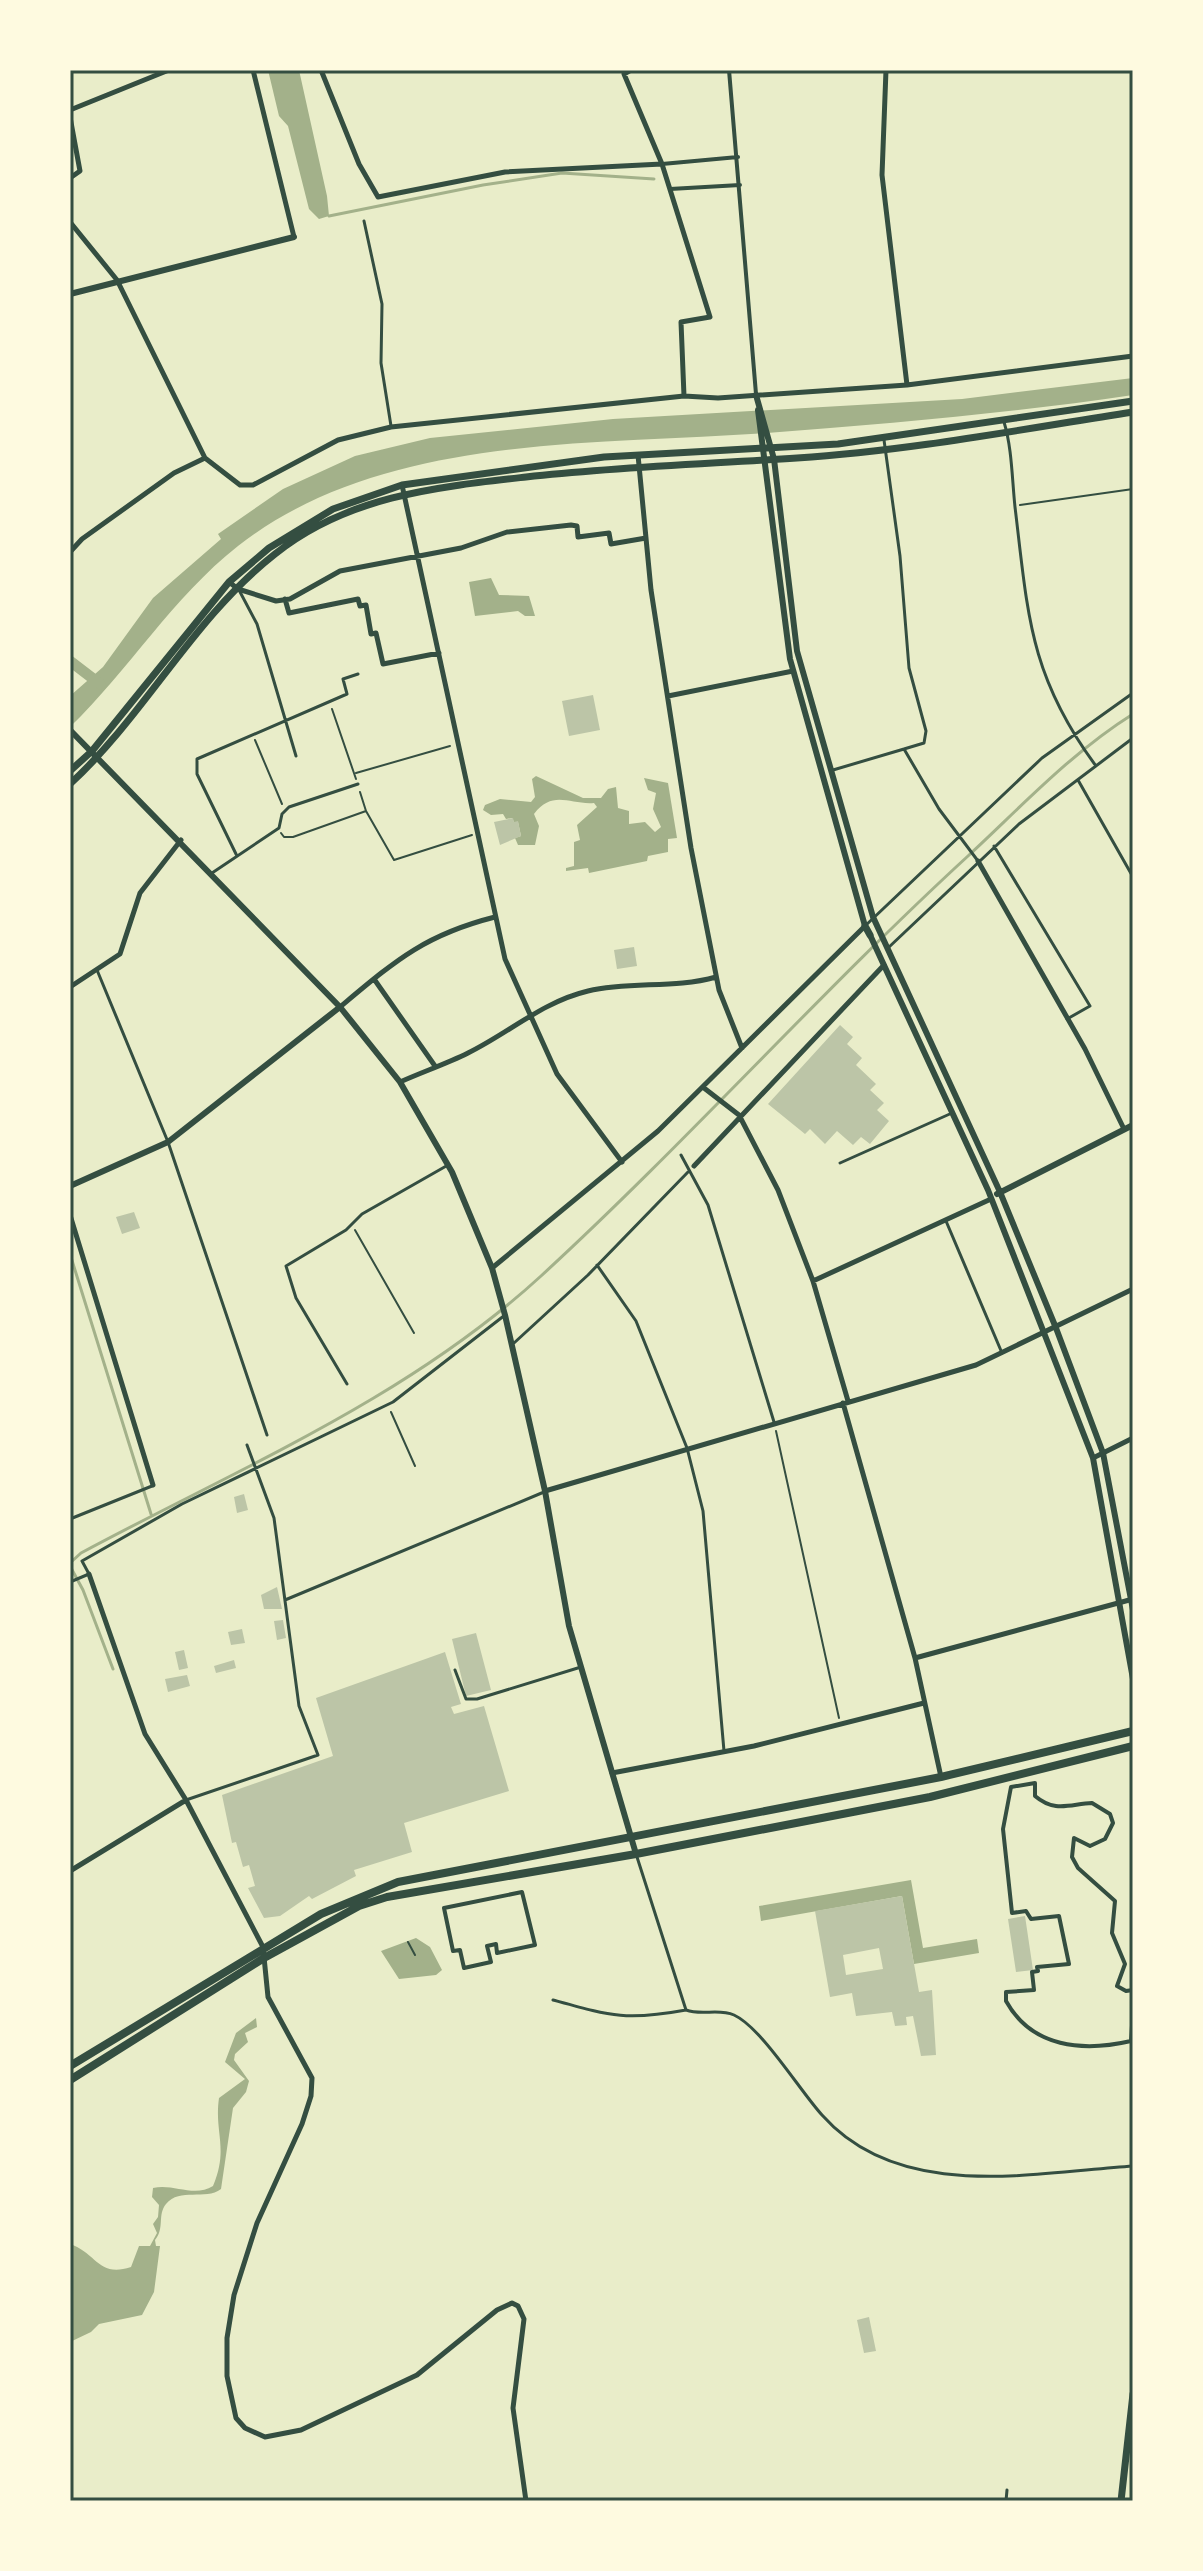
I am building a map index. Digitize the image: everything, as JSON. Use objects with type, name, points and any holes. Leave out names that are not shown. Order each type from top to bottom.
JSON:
[{"type":"main road","points":[[70,771],[92,751],[158,665],[229,582],[269,548],[333,509],[456,475],[638,455],[767,448],[884,437],[1133,401]]},
{"type":"main road","points":[[70,784],[98,758],[214,612],[275,553],[340,513],[403,489],[639,465],[774,459],[885,447],[1133,412]]},
{"type":"main road","points":[[865,926],[870,935]]},
{"type":"main road","points":[[70,2066],[321,1914],[398,1882],[941,1777],[1133,1731]]},
{"type":"main road","points":[[70,2080],[264,1958],[359,1906],[387,1897],[636,1854],[930,1797],[1133,1746]]},
{"type":"main road","points":[[1121,2501],[1133,2394]]},
{"type":"street","points":[[70,110],[169,70]]},
{"type":"street","points":[[70,294],[294,237],[253,70]]},
{"type":"street","points":[[321,70],[359,164],[378,197],[505,172],[738,157]]},
{"type":"street","points":[[631,70],[624,74],[662,164],[710,317],[681,322],[684,396]]},
{"type":"street","points":[[729,70],[756,395],[767,448],[774,459],[797,651],[873,917],[1000,1192],[1103,1453],[1133,1610]]},
{"type":"street","points":[[886,70],[882,175],[907,385]]},
{"type":"street","points":[[70,117],[80,171],[70,178]]},
{"type":"street","points":[[670,189],[740,185]]},
{"type":"street","points":[[70,222],[117,280],[205,458],[240,485],[253,485],[338,440],[391,427],[684,396],[756,395],[907,385],[1133,356]]},
{"type":"street","points":[[492,1268],[622,1162],[704,1088],[865,926],[793,671],[764,459],[767,448]]},
{"type":"street","points":[[638,455],[646,538],[691,848],[716,977],[742,1048]]},
{"type":"street","points":[[70,552],[82,539],[174,473],[205,458]]},
{"type":"street","points":[[403,489],[505,959],[544,1049],[576,1104],[622,1162]]},
{"type":"street","points":[[229,582],[238,589],[276,601],[340,571],[416,554],[461,548],[507,532],[571,525],[577,526],[578,537],[609,533],[611,544],[646,538]]},
{"type":"street","points":[[285,599],[289,613],[358,599],[360,606],[366,605],[371,634],[376,633],[383,664],[439,653]]},
{"type":"street","points":[[668,696],[793,671]]},
{"type":"street","points":[[70,730],[181,840],[340,1007],[400,1082],[448,1165],[492,1268],[499,1293],[545,1491],[569,1626],[636,1854]]},
{"type":"street","points":[[70,987],[120,954],[140,893],[181,840]]},
{"type":"street","points":[[978,861],[1067,1019],[1124,1129]]},
{"type":"street","points":[[70,1186],[168,1142],[405,954],[450,929],[495,917]]},
{"type":"street","points":[[870,935],[991,1199],[1046,1332],[1093,1458],[1133,1679]]},
{"type":"street","points":[[692,1168],[884,965]]},
{"type":"street","points":[[400,1082],[470,1052],[529,1014],[585,991],[617,986],[691,984],[716,977]]},
{"type":"street","points":[[374,979],[435,1067]]},
{"type":"street","points":[[704,1088],[739,1115],[778,1190],[813,1281],[915,1658],[941,1777]]},
{"type":"street","points":[[813,1281],[946,1221],[1133,1125]]},
{"type":"street","points":[[70,1215],[150,1486]]},
{"type":"street","points":[[545,1491],[976,1365],[1133,1289]]},
{"type":"street","points":[[1093,1458],[1133,1438]]},
{"type":"street","points":[[89,1574],[145,1734],[186,1800],[263,1947],[268,1997],[312,2078],[311,2096],[257,2223],[234,2295],[227,2338],[227,2376],[236,2418],[245,2428],[265,2437],[301,2430],[417,2375],[497,2310],[512,2303],[518,2306],[524,2319],[513,2408],[526,2501]]},
{"type":"street","points":[[915,1658],[1132,1600]]},
{"type":"street","points":[[612,1773],[841,1725],[924,1703]]},
{"type":"street","points":[[1133,1990],[1126,1991],[1117,1986],[1125,1964],[1112,1933],[1115,1901],[1078,1868],[1072,1857],[1074,1838],[1090,1846],[1105,1839],[1113,1823],[1110,1814],[1092,1803],[1067,1808],[1050,1806],[1035,1796],[1035,1783],[1011,1787],[1003,1829],[1012,1913],[1026,1911],[1031,1919],[1059,1916],[1069,1964],[1037,1967],[1038,1971],[1032,1972],[1034,1990],[1006,1992],[1011,2011],[1037,2036],[1053,2042],[1105,2046],[1131,2041],[1133,2010]]},
{"type":"street","points":[[70,1871],[186,1800]]},
{"type":"street","points":[[522,1892],[535,1945],[497,1953],[496,1944],[487,1946],[491,1962],[464,1968],[460,1950],[453,1951],[444,1908],[522,1892]]},
{"type":"lane","points":[[364,221],[382,304],[381,363],[391,427]]},
{"type":"lane","points":[[1004,422],[1036,653],[1049,692],[1073,736],[1096,766]]},
{"type":"lane","points":[[830,771],[924,743],[926,731],[909,668],[900,556],[884,437]]},
{"type":"lane","points":[[238,589],[257,624],[283,722],[296,756]]},
{"type":"lane","points":[[236,854],[197,774],[197,759],[347,694],[343,679],[358,674]]},
{"type":"lane","points":[[865,926],[1042,758],[1133,693]]},
{"type":"lane","points":[[888,948],[994,846],[1133,738]]},
{"type":"lane","points":[[904,749],[939,809],[978,861]]},
{"type":"lane","points":[[1078,780],[1133,877]]},
{"type":"lane","points":[[212,873],[279,828],[285,811],[358,784]]},
{"type":"lane","points":[[994,846],[1090,1006],[1067,1019]]},
{"type":"lane","points":[[97,970],[168,1142],[267,1435]]},
{"type":"lane","points":[[840,1163],[952,1113]]},
{"type":"lane","points":[[681,1155],[692,1168],[708,1205],[774,1422]]},
{"type":"lane","points":[[347,1384],[296,1298],[286,1266],[352,1225],[362,1214],[448,1165]]},
{"type":"lane","points":[[513,1345],[692,1168]]},
{"type":"lane","points":[[946,1221],[1002,1353]]},
{"type":"lane","points":[[597,1265],[636,1321],[687,1448],[703,1511],[724,1751]]},
{"type":"lane","points":[[72,1581],[89,1574],[82,1561],[182,1504],[388,1404],[505,1315]]},
{"type":"lane","points":[[186,1800],[318,1755],[299,1706],[274,1518],[247,1445]]},
{"type":"lane","points":[[70,1519],[150,1486]]},
{"type":"lane","points":[[285,1600],[545,1491]]},
{"type":"lane","points":[[455,1670],[466,1699],[477,1699],[581,1667]]},
{"type":"lane","points":[[636,1854],[686,2010]]},
{"type":"lane","points":[[553,2000],[602,2015],[625,2017],[686,2010],[699,2015],[713,2012],[734,2015],[772,2053],[823,2116],[873,2154],[899,2167],[960,2176],[1133,2166]]},
{"type":"lane","points":[[1006,2501],[1007,2490]]},
{"type":"path","points":[[1015,505],[1133,489]]},
{"type":"path","points":[[330,702],[366,811],[394,860],[477,834]]},
{"type":"path","points":[[253,735],[285,811]]},
{"type":"path","points":[[355,773],[459,745]]},
{"type":"path","points":[[279,828],[284,837],[293,837],[366,811]]},
{"type":"path","points":[[352,1225],[414,1333]]},
{"type":"path","points":[[388,1404],[415,1466]]},
{"type":"path","points":[[774,1422],[841,1725]]},
{"type":"path","points":[[408,1942],[415,1955]]},
{"type":"shaded area","points":[[268,70],[299,70],[329,216],[319,219],[309,209],[288,126],[279,116]]},
{"type":"shaded area","points":[[1133,378],[1133,395],[996,413],[859,426],[561,444],[422,464],[357,483],[295,509],[238,546],[214,566],[70,727],[70,696],[103,667],[153,598],[221,539],[218,534],[283,489],[355,456],[430,438],[613,419],[962,399]]},
{"type":"shaded area","points":[[491,578],[499,595],[529,596],[535,616],[525,616],[518,611],[475,616],[469,582]]},
{"type":"shaded area","points":[[536,776],[583,798],[601,798],[608,789],[616,787],[618,808],[629,811],[629,824],[645,822],[655,832],[661,827],[653,809],[656,793],[648,790],[644,778],[668,783],[677,838],[668,839],[668,852],[648,856],[647,861],[589,873],[588,868],[566,871],[566,868],[574,866],[574,842],[580,840],[577,825],[597,807],[594,803],[555,800],[541,806],[534,814],[539,826],[535,845],[518,845],[515,838],[521,836],[518,822],[512,818],[506,819],[503,814],[491,815],[483,810],[485,805],[500,799],[531,802],[535,797],[532,779]]},
{"type":"shaded area","points":[[911,1880],[923,1948],[977,1939],[979,1953],[914,1964],[902,1896],[761,1921],[759,1906]]},
{"type":"shaded area","points":[[416,1938],[430,1947],[442,1970],[436,1975],[399,1979],[381,1951]]},
{"type":"shaded area","points":[[256,2018],[257,2027],[245,2033],[248,2042],[235,2054],[234,2060],[249,2081],[246,2092],[233,2108],[221,2189],[208,2194],[178,2196],[163,2208],[160,2231],[155,2240],[156,2246],[160,2246],[154,2292],[142,2315],[99,2324],[91,2332],[70,2342],[70,2244],[104,2267],[120,2270],[131,2267],[139,2246],[150,2246],[157,2233],[153,2224],[158,2217],[159,2205],[152,2197],[153,2188],[198,2191],[213,2186],[221,2151],[219,2098],[245,2079],[225,2062],[236,2033]]},
{"type":"building","points":[[593,695],[600,730],[569,736],[562,701]]},
{"type":"building","points":[[513,818],[514,822],[518,821],[521,836],[500,845],[494,822]]},
{"type":"building","points":[[634,947],[637,966],[617,969],[614,950]]},
{"type":"building","points":[[840,1025],[853,1037],[847,1044],[862,1058],[856,1065],[876,1084],[870,1090],[884,1103],[877,1110],[889,1121],[870,1144],[861,1137],[853,1145],[837,1131],[825,1144],[810,1129],[805,1134],[768,1104]]},
{"type":"building","points":[[134,1212],[140,1228],[122,1234],[116,1217]]},
{"type":"building","points":[[244,1494],[248,1510],[237,1513],[234,1497]]},
{"type":"building","points":[[277,1587],[282,1609],[264,1609],[261,1595]]},
{"type":"building","points":[[283,1620],[286,1638],[277,1640],[274,1621]]},
{"type":"building","points":[[242,1629],[245,1643],[231,1645],[228,1632]]},
{"type":"building","points":[[476,1633],[491,1690],[466,1696],[452,1639]]},
{"type":"building","points":[[184,1650],[188,1668],[179,1670],[175,1652]]},
{"type":"building","points":[[445,1652],[461,1704],[451,1707],[454,1714],[484,1706],[509,1791],[404,1823],[412,1852],[354,1870],[356,1876],[312,1899],[309,1896],[280,1916],[264,1918],[248,1888],[255,1886],[249,1865],[243,1867],[236,1842],[232,1843],[222,1795],[333,1756],[316,1698]]},
{"type":"building","points":[[234,1660],[236,1668],[216,1673],[214,1666]]},
{"type":"building","points":[[187,1675],[190,1686],[168,1692],[165,1679]]},
{"type":"building","points":[[902,1896],[919,1992],[932,1990],[936,2055],[921,2056],[913,2016],[906,2017],[907,2025],[895,2026],[892,2012],[856,2016],[852,1993],[830,1997],[815,1911]],"holes":[[[879,1948],[883,1969],[846,1975],[843,1955]]]},
{"type":"building","points":[[1025,1916],[1033,1970],[1016,1972],[1008,1919]]},
{"type":"building","points":[[869,2317],[876,2351],[864,2353],[857,2320]]},
{"type":"waterway","points":[[329,216],[483,185],[562,173],[654,179]]},
{"type":"waterway","points":[[70,661],[100,684]]},
{"type":"waterway","points":[[70,1563],[81,1553],[320,1429],[435,1359],[489,1320],[596,1225],[913,907],[1068,763],[1133,714]]},
{"type":"waterway","points":[[70,1254],[151,1514]]},
{"type":"waterway","points":[[70,1566],[83,1590],[113,1669]]}]
